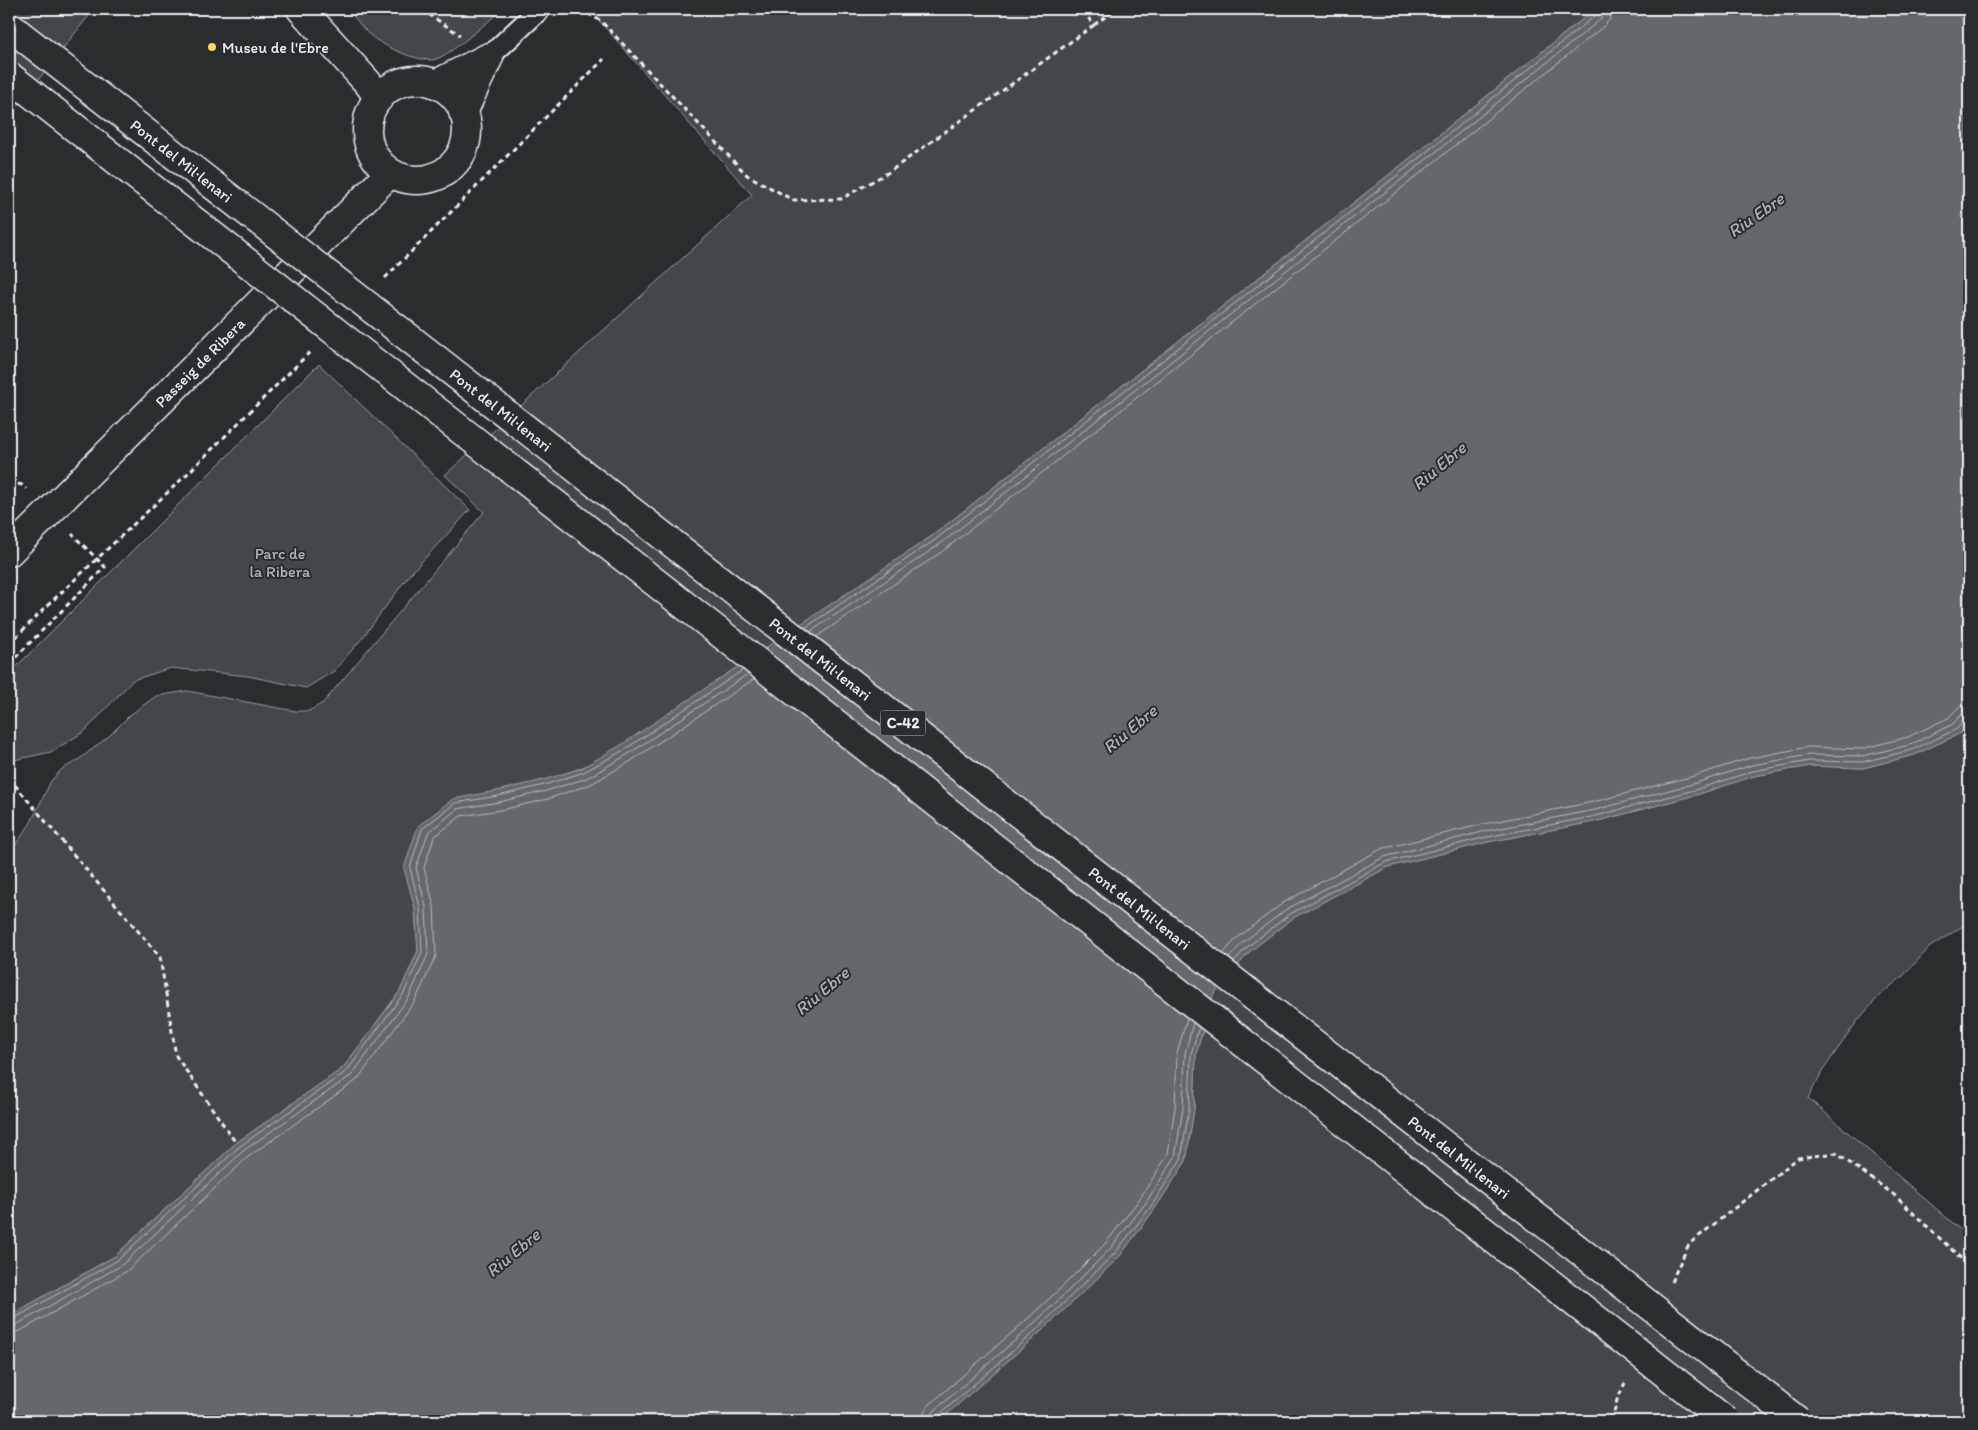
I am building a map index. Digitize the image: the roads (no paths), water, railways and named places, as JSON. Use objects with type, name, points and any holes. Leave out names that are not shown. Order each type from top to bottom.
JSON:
[{"type":"main road","points":[[301,9],[368,83],[379,98]]},
{"type":"main road","name":"Pont del Mil·lenari","points":[[9,26],[1798,1421]]},
{"type":"main road","points":[[436,84],[489,57]]},
{"type":"main road","points":[[463,112],[489,57]]},
{"type":"main road","name":"C-42","points":[[9,76],[1726,1421]]},
{"type":"main road","points":[[424,81],[436,84],[453,96],[463,112],[467,127],[466,142],[460,156],[440,176],[427,180],[402,178],[380,165],[373,155],[368,144],[366,132],[368,120],[379,98],[388,90],[405,82],[424,81]]},
{"type":"main road","name":"Passeig de Ribera","points":[[9,552],[390,172]]},
{"type":"lane","points":[[489,57],[540,9]]},
{"type":"water","name":"Riu Ebre","points":[[1595,9],[1969,9],[1969,721],[1961,733],[1914,755],[1863,768],[1810,766],[1754,776],[1699,794],[1598,821],[1488,842],[1388,867],[1293,918],[1249,952],[1213,995],[1196,1054],[1194,1109],[1186,1161],[1154,1210],[1119,1257],[1035,1337],[939,1421],[9,1421],[9,1316],[115,1256],[236,1143],[343,1068],[400,991],[418,951],[415,908],[404,868],[418,826],[453,799],[543,780],[582,768],[621,745],[932,536],[1405,162]]},
{"type":"place","name":"Museu de l'Ebre","points":[[212,47]]},
{"type":"park label","name":"Parc de la Ribera","points":[[280,562]]}]
